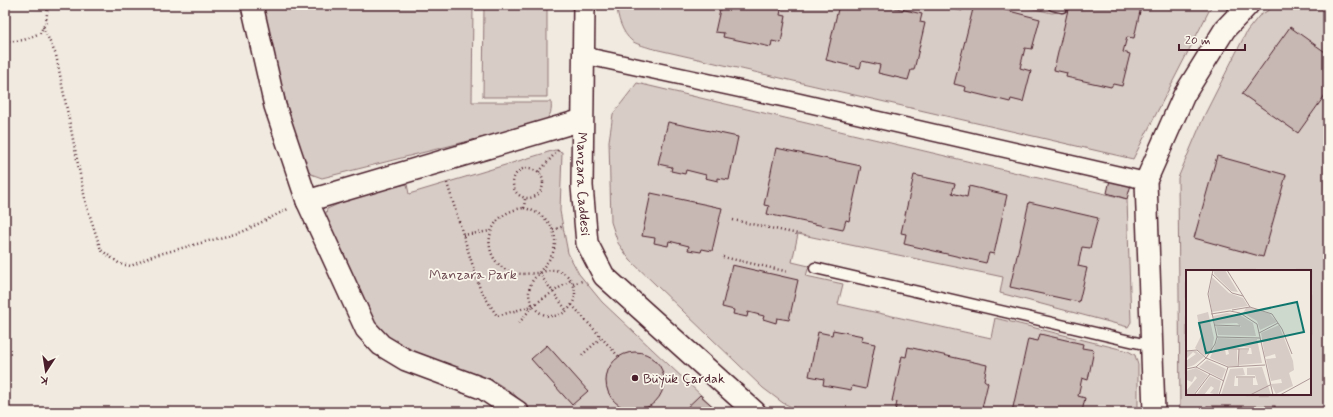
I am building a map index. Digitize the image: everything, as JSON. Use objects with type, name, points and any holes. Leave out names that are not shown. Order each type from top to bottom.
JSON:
[{"type":"street","points":[[252,5],[275,106],[307,200],[366,329],[381,345],[406,360],[484,388],[518,412]]},
{"type":"street","name":"Manzara Caddesi","points":[[584,5],[582,55],[582,186],[587,243],[604,276],[755,412]]},
{"type":"street","points":[[1154,412],[1146,181],[1184,95],[1225,29],[1248,5]]},
{"type":"street","points":[[582,55],[806,103],[1146,181]]},
{"type":"street","points":[[307,200],[441,163],[582,120]]},
{"type":"lane","points":[[814,268],[1152,346]]},
{"type":"path","points":[[5,42],[24,40],[40,34],[46,22],[48,5]]},
{"type":"path","points":[[43,27],[58,62],[86,204],[101,250],[120,264],[132,266],[152,256],[242,232],[307,200]]},
{"type":"path","points":[[441,163],[480,289],[497,316],[532,306],[571,280]]},
{"type":"path","points":[[531,168],[539,172],[542,176],[544,186],[542,191],[535,197],[525,199],[516,193],[513,183],[514,178],[520,170],[531,168]]},
{"type":"path","points":[[524,208],[525,199]]},
{"type":"path","points":[[491,231],[490,242],[492,252],[497,262],[505,269],[515,273],[539,273],[552,270],[563,273],[571,280],[575,291],[572,305],[567,311],[561,314],[547,316],[541,314],[532,306],[529,296],[532,281],[539,273],[551,256],[555,246],[555,235],[551,225],[544,216],[535,210],[524,208],[513,209],[504,214],[496,222],[491,231]]},
{"type":"path","points":[[733,220],[798,234]]},
{"type":"path","points":[[463,234],[491,231]]},
{"type":"path","points":[[723,257],[789,272]]},
{"type":"path","points":[[539,273],[567,311]]},
{"type":"path","points":[[573,284],[583,281]]},
{"type":"path","points":[[572,305],[619,356]]},
{"type":"path","points":[[519,323],[532,306]]},
{"type":"path","points":[[582,355],[601,338]]},
{"type":"green space","points":[[262,5],[473,5],[472,102],[551,102],[550,113],[544,122],[322,178],[308,173],[303,162],[267,35]]},
{"type":"green space","points":[[484,5],[547,5],[547,97],[483,97]]},
{"type":"green space","points":[[617,5],[934,5],[962,11],[964,5],[1017,5],[1052,13],[1058,12],[1063,5],[1212,5],[1133,159],[650,48],[636,43],[628,38],[621,24]]},
{"type":"green space","points":[[1277,5],[1328,5],[1328,412],[1180,412],[1178,178],[1205,114],[1247,31],[1259,16]]},
{"type":"green space","points":[[637,83],[1127,199],[1131,322],[1128,327],[1000,293],[1003,277],[798,234],[792,262],[809,266],[806,276],[843,284],[838,304],[991,338],[995,318],[1128,351],[1135,355],[1138,365],[1138,412],[803,412],[783,403],[763,388],[630,260],[618,243],[611,222],[609,141],[613,114]]},
{"type":"green space","name":"Manzara Park","points":[[555,150],[562,152],[560,211],[568,253],[579,274],[602,302],[719,412],[531,412],[514,394],[491,379],[438,365],[384,338],[358,304],[323,225],[327,209],[363,193],[407,184],[409,194]]},
{"type":"building","points":[[721,5],[782,5],[780,15],[786,16],[781,43],[772,41],[771,47],[723,37],[724,33],[715,32]]},
{"type":"building","points":[[839,5],[884,5],[922,14],[920,22],[925,23],[914,70],[911,70],[908,80],[878,73],[880,65],[862,61],[860,68],[826,60]]},
{"type":"building","points":[[974,5],[986,5],[1040,19],[1032,49],[1025,48],[1020,68],[1031,71],[1023,102],[1011,99],[1010,102],[965,91],[966,87],[954,84]]},
{"type":"building","points":[[1069,5],[1133,5],[1141,7],[1134,38],[1127,37],[1123,52],[1130,54],[1122,86],[1113,84],[1111,87],[1066,77],[1067,73],[1054,70]]},
{"type":"building","points":[[1290,27],[1328,54],[1328,91],[1298,133],[1242,94]]},
{"type":"building","points":[[668,122],[738,137],[729,180],[718,178],[718,181],[705,178],[706,175],[686,170],[685,174],[671,171],[672,167],[658,164]]},
{"type":"building","points":[[776,148],[861,166],[849,221],[846,220],[843,230],[767,214],[769,206],[764,205]]},
{"type":"building","points":[[1217,156],[1286,175],[1263,257],[1194,238]]},
{"type":"building","points":[[914,175],[955,184],[952,193],[967,197],[969,186],[1007,195],[994,254],[989,253],[986,263],[904,244],[906,234],[901,233]]},
{"type":"building","points":[[1111,175],[1132,181],[1127,199],[1107,193]]},
{"type":"building","points":[[651,193],[722,208],[712,251],[702,249],[701,252],[688,250],[689,246],[669,241],[668,246],[654,243],[655,238],[642,236]]},
{"type":"building","points":[[1029,202],[1098,218],[1090,248],[1082,247],[1078,266],[1087,268],[1079,302],[1010,287]]},
{"type":"building","points":[[732,265],[798,280],[789,320],[777,318],[776,323],[763,319],[764,316],[748,312],[747,317],[733,314],[734,310],[722,307]]},
{"type":"building","points":[[833,330],[863,336],[861,341],[875,344],[866,389],[852,386],[851,390],[823,385],[824,379],[809,376],[818,332],[832,335]]},
{"type":"building","points":[[1040,334],[1083,344],[1082,348],[1094,350],[1088,380],[1082,378],[1078,396],[1085,398],[1082,412],[1012,412],[1028,339],[1038,341]]},
{"type":"building","points":[[547,345],[588,391],[572,405],[531,359]]},
{"type":"building","points":[[908,347],[987,365],[984,380],[988,383],[981,412],[895,411],[897,402],[892,401],[902,356],[906,357]]},
{"type":"building","name":"Büyük Çardak","points":[[635,352],[646,354],[659,365],[662,370],[664,381],[662,392],[651,405],[646,408],[635,410],[624,408],[611,397],[608,392],[606,381],[608,370],[619,357],[624,354]]},
{"type":"building","points":[[700,395],[719,412],[682,412]]},
{"type":"building","points":[[1207,406],[1275,406],[1275,412],[1207,412]]},
{"type":"place","name":"Büyük Çardak","points":[[635,378]]}]
